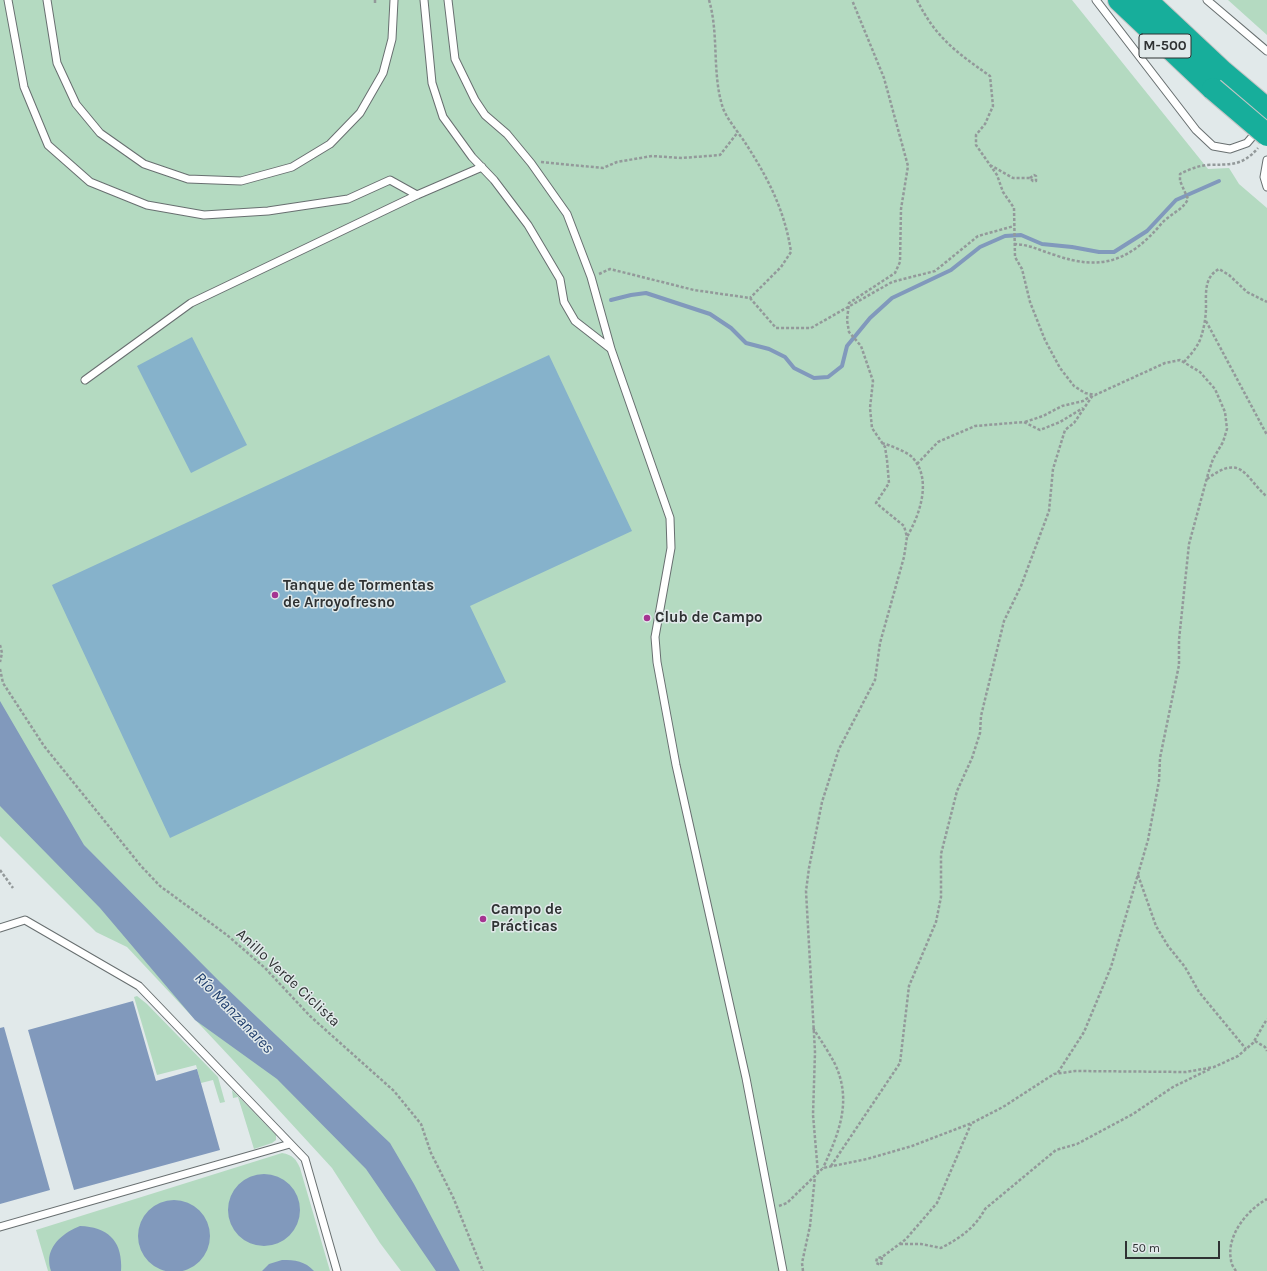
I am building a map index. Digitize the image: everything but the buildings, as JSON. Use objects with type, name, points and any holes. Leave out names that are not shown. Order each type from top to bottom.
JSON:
[{"type":"highway","name":"M-500","points":[[1119,0],[1218,81],[1265,123]]},
{"type":"highway","name":"M-500","points":[[1146,0],[1218,81]]},
{"type":"lane","points":[[8,0],[24,87],[48,145],[90,182],[147,205],[204,215],[268,211],[348,199],[390,180],[417,195]]},
{"type":"lane","points":[[47,0],[56,63],[76,104],[100,133],[144,164],[152,167],[188,179],[241,181],[292,167],[330,144],[360,113],[382,73],[392,39],[394,0]]},
{"type":"lane","points":[[424,0],[432,83],[443,117],[472,158],[494,180],[528,225],[560,279],[564,302],[575,322],[611,348]]},
{"type":"lane","points":[[448,0],[455,59],[475,100],[485,115],[507,134],[529,160],[567,214],[591,277],[611,348],[670,518],[672,548],[655,637],[656,662],[676,765],[746,1078],[783,1271]]},
{"type":"lane","name":"M-500","points":[[1096,0],[1196,130],[1213,146],[1230,149],[1247,143],[1265,123]]},
{"type":"lane","points":[[1207,0],[1267,51]]},
{"type":"lane","points":[[1267,160],[1264,177],[1267,187]]},
{"type":"lane","points":[[85,380],[191,303],[417,195],[482,167]]},
{"type":"lane","points":[[0,928],[26,920],[139,986],[305,1159],[337,1271]]},
{"type":"lane","points":[[0,1227],[290,1144]]},
{"type":"path","points":[[709,0],[714,18],[714,52],[722,106],[766,176],[779,204],[788,230],[791,252],[781,267],[750,298]]},
{"type":"path","points":[[852,0],[884,78],[908,166],[901,209],[900,262],[895,273],[849,303],[847,320],[849,332],[859,344],[873,381],[870,408],[872,428],[882,443],[887,460],[889,483],[876,503],[904,526],[907,537]]},
{"type":"path","points":[[917,0],[930,25],[947,44],[990,76],[993,106],[986,124],[976,135],[976,145],[997,175],[1003,192],[1014,208],[1015,257],[1022,269],[1030,302],[1045,340],[1060,368],[1074,386],[1085,393],[1093,395]]},
{"type":"path","points":[[529,160],[603,168],[617,162],[652,156],[682,158],[720,155],[738,132]]},
{"type":"path","points":[[989,165],[1013,178],[1030,178]]},
{"type":"path","points":[[1014,244],[1030,245],[1055,256],[1075,260],[1094,262],[1112,261],[1128,254],[1148,239],[1167,217],[1185,205],[1188,199],[1180,181],[1180,174],[1206,165]]},
{"type":"path","points":[[591,277],[610,269],[694,290],[750,298],[776,328],[811,328],[892,282],[935,271],[978,236],[1014,226]]},
{"type":"path","points":[[1184,362],[1194,351],[1201,338],[1205,320],[1205,289],[1212,272],[1219,269],[1229,275],[1247,292],[1267,302]]},
{"type":"path","points":[[1205,320],[1267,435]]},
{"type":"path","points":[[917,464],[938,442],[975,426],[1024,422],[1043,416],[1062,406],[1083,401],[1093,395],[1165,363],[1180,360],[1200,372],[1215,390],[1225,412],[1227,429],[1213,459],[1189,544],[1179,640],[1179,665],[1160,758],[1159,781],[1148,840],[1111,967],[1084,1032],[1057,1074]]},
{"type":"path","points":[[831,1166],[900,1062],[909,986],[936,922],[940,897],[941,854],[957,791],[972,758],[980,733],[981,716],[1004,621],[1024,579],[1049,511],[1053,469],[1065,430],[1074,423],[1093,395]]},
{"type":"path","points":[[1024,422],[1040,430],[1060,422],[1085,406]]},
{"type":"path","points":[[818,1173],[813,1115],[815,1052],[806,891],[818,818],[839,750],[875,680],[880,643],[904,557],[907,537],[916,520],[923,493],[921,472],[912,457],[882,443]]},
{"type":"path","points":[[1207,479],[1221,468],[1237,468],[1245,471],[1267,497]]},
{"type":"path","points":[[0,645],[2,653],[0,662]]},
{"type":"path","name":"Anillo Verde Ciclista","points":[[0,669],[3,683],[44,746],[150,876],[160,886],[227,935],[265,968],[310,1016],[394,1091],[421,1124],[431,1152],[453,1197],[483,1271]]},
{"type":"path","points":[[0,870],[13,888]]},
{"type":"path","points":[[1138,874],[1156,926],[1168,946],[1185,967],[1199,992],[1246,1049]]},
{"type":"path","points":[[900,1244],[922,1244],[942,1248],[964,1235],[979,1220],[985,1209],[1056,1150],[1076,1144],[1133,1114],[1173,1087],[1238,1056],[1255,1041],[1267,1019]]},
{"type":"path","points":[[771,1208],[787,1203],[823,1168],[838,1135],[843,1112],[843,1086],[835,1063],[813,1027]]},
{"type":"path","points":[[1255,1041],[1267,1050]]},
{"type":"path","points":[[823,1168],[867,1159],[912,1146],[972,1123],[1003,1107],[1054,1074],[1075,1071],[1186,1072],[1214,1067]]},
{"type":"path","points":[[882,1257],[906,1239],[937,1203],[972,1123]]},
{"type":"path","points":[[803,1271],[802,1263],[810,1226],[815,1175]]},
{"type":"path","points":[[1236,1271],[1231,1261],[1230,1250],[1234,1236],[1243,1219],[1267,1199]]},
{"type":"green space","name":"Club de Campo","points":[[0,0],[1072,0],[1208,169],[1229,168],[1239,184],[1267,208],[1267,1271],[401,1271],[380,1243],[332,1168],[232,1059],[127,947],[96,932],[0,836]]},
{"type":"green space","points":[[1228,0],[1267,0],[1267,35]]},
{"type":"green space","points":[[137,996],[147,1004],[218,1077],[225,1102],[220,1103],[213,1080],[201,1083],[196,1065],[157,1075],[134,997]]},
{"type":"green space","points":[[232,1090],[276,1135],[276,1140],[272,1143],[254,1149],[238,1097],[233,1098]]},
{"type":"green space","points":[[282,1153],[294,1158],[300,1168],[330,1271],[48,1271],[36,1230]]},
{"type":"water","name":"Río Manzanares","points":[[0,701],[84,845],[221,983],[390,1143],[414,1184],[460,1271],[436,1271],[366,1169],[277,1079],[195,1020],[100,908],[0,806]]},
{"type":"water","points":[[133,1001],[156,1081],[197,1069],[220,1150],[74,1190],[28,1030]]},
{"type":"water","points":[[4,1027],[50,1190],[0,1204],[0,1028]]},
{"type":"water","points":[[264,1174],[284,1180],[294,1190],[300,1210],[294,1230],[284,1240],[264,1246],[244,1240],[234,1230],[228,1210],[234,1190],[244,1180]]},
{"type":"water","points":[[174,1200],[194,1206],[204,1216],[210,1236],[204,1256],[194,1266],[174,1272],[154,1266],[144,1256],[138,1236],[144,1216],[154,1206]]},
{"type":"water","points":[[80,1226],[99,1229],[112,1238],[117,1244],[120,1252],[121,1271],[51,1271],[49,1263],[52,1249],[67,1233]]},
{"type":"water","points":[[282,1260],[300,1262],[307,1265],[314,1271],[262,1271],[269,1264]]},
{"type":"waterway","points":[[611,300],[646,293],[710,314],[731,328],[746,343],[769,349],[785,357],[794,368],[814,378],[828,377],[842,366],[847,346],[870,318],[892,298],[951,270],[980,247],[1005,236],[1021,235],[1042,244],[1099,252],[1114,252],[1147,231],[1176,200],[1219,181]]},
{"type":"place","name":"Tanque de Tormentas de Arroyofresno","points":[[275,595]]},
{"type":"place","name":"Club de Campo","points":[[647,618]]},
{"type":"place","name":"Campo de Prácticas","points":[[483,919]]}]
